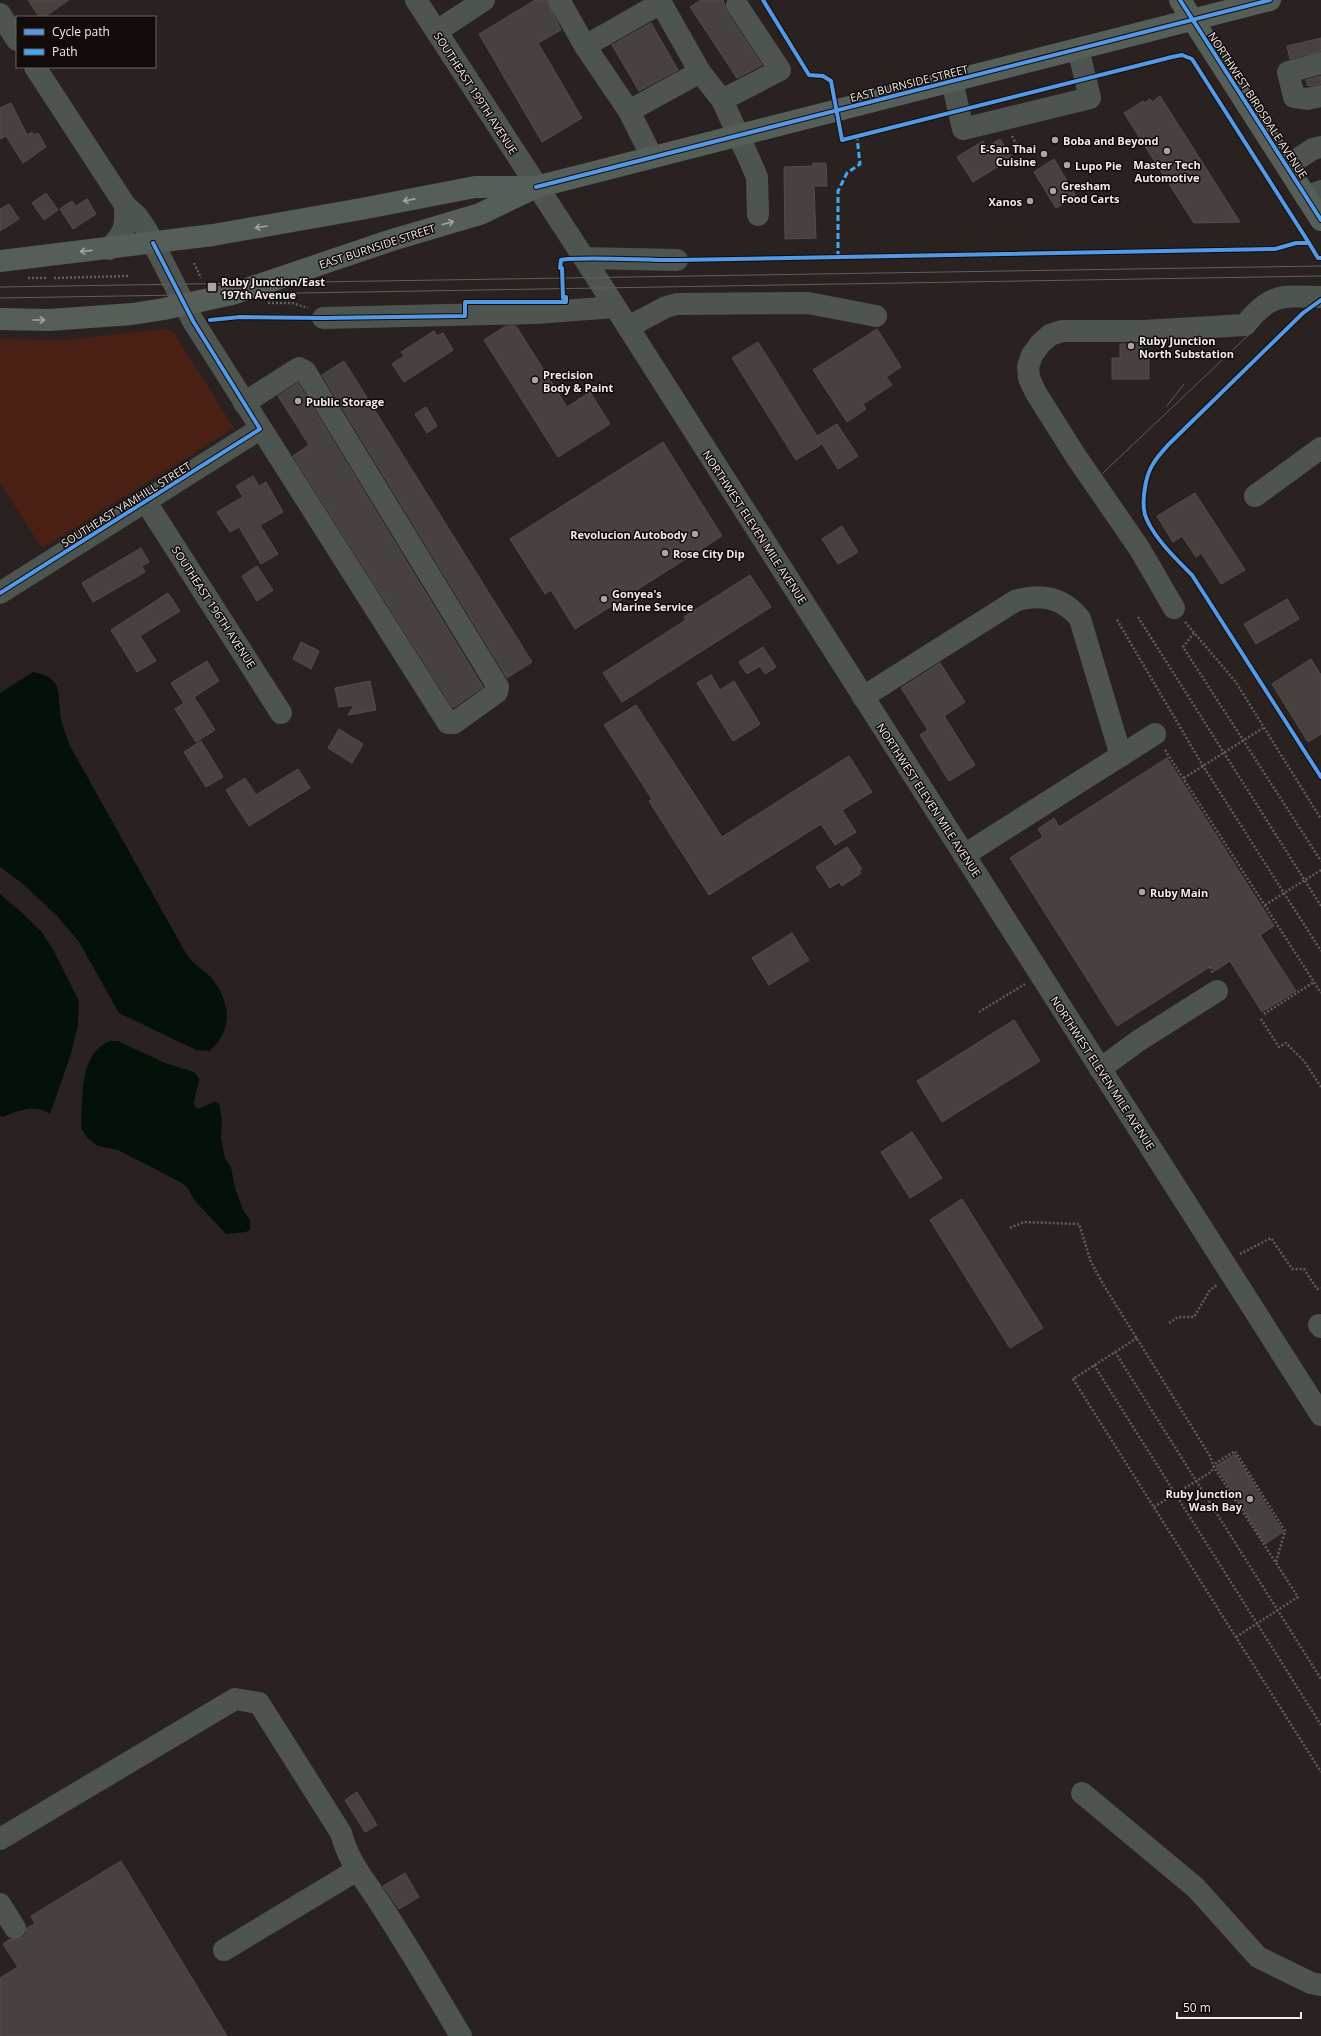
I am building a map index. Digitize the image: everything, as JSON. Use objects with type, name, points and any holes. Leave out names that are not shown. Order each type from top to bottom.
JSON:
[{"type":"main road","name":"NORTHWEST BIRDSDALE AVENUE","points":[[1180,0],[1287,166],[1314,194],[1321,220]]},
{"type":"main road","name":"EAST BURNSIDE STREET","points":[[0,319],[49,320],[132,314],[232,294],[392,240],[480,214],[536,187],[1270,0]]},
{"type":"main road","name":"EAST BURNSIDE STREET","points":[[0,261],[153,243],[300,220],[475,187],[536,187]]},
{"type":"street","name":"SOUTHEAST 199TH AVENUE","points":[[416,0],[536,187]]},
{"type":"street","points":[[436,31],[484,0]]},
{"type":"street","points":[[559,0],[585,46],[629,111],[652,157]]},
{"type":"street","points":[[585,46],[661,1],[700,72],[722,100],[738,135],[757,177],[758,215]]},
{"type":"street","points":[[722,100],[780,70],[737,5]]},
{"type":"street","points":[[0,14],[16,38]]},
{"type":"street","points":[[952,81],[963,129],[1090,98],[1078,49]]},
{"type":"street","points":[[1321,63],[1288,72],[1294,97],[1307,99],[1321,96]]},
{"type":"street","points":[[36,68],[125,205],[137,216],[153,243],[184,304],[244,403],[448,723],[454,723],[497,692],[498,687],[304,372],[299,368],[244,403]]},
{"type":"street","points":[[629,111],[700,72]]},
{"type":"street","points":[[1287,166],[1313,149],[1321,147]]},
{"type":"street","name":"NORTHWEST ELEVEN MILE AVENUE","points":[[536,187],[584,258],[1100,1069],[1222,1274],[1321,1415]]},
{"type":"street","points":[[109,249],[124,231],[125,205]]},
{"type":"street","points":[[584,258],[677,260]]},
{"type":"street","points":[[1174,608],[1139,548],[1075,455],[1031,385],[1028,371],[1032,355],[1045,339],[1062,331],[1143,331],[1245,325],[1257,310],[1272,300],[1283,297],[1321,298]]},
{"type":"street","points":[[1303,313],[1321,298]]},
{"type":"street","points":[[628,327],[666,307],[677,304],[808,302],[876,316]]},
{"type":"street","points":[[323,318],[527,314],[615,307]]},
{"type":"street","name":"SOUTHEAST YAMHILL STREET","points":[[0,593],[260,429]]},
{"type":"street","points":[[1255,496],[1321,448]]},
{"type":"street","name":"SOUTHEAST 196TH AVENUE","points":[[146,502],[281,713]]},
{"type":"street","points":[[863,696],[1014,601],[1032,597],[1059,601],[1073,610],[1080,619],[1121,756]]},
{"type":"street","points":[[964,855],[1155,734]]},
{"type":"street","points":[[1100,1069],[1215,982]]},
{"type":"street","points":[[0,1839],[235,1699],[259,1703],[340,1833],[346,1852],[379,1901],[461,2036]]},
{"type":"street","points":[[1082,1793],[1196,1888],[1258,1957],[1311,1983],[1321,1985]]},
{"type":"street","points":[[224,1950],[357,1870]]},
{"type":"street","points":[[0,1904],[15,1928]]},
{"type":"path","points":[[194,263],[201,278]]},
{"type":"path","points":[[54,278],[128,276]]},
{"type":"path","points":[[1174,608],[1235,680],[1263,728],[1321,819]]},
{"type":"path","points":[[1138,617],[1321,906]]},
{"type":"path","points":[[1117,620],[1203,766],[1321,951]]},
{"type":"path","points":[[1194,633],[1183,647],[1321,861]]},
{"type":"path","points":[[1184,778],[1263,728]]},
{"type":"path","points":[[1155,734],[1321,993]]},
{"type":"path","points":[[1265,905],[1321,870]]},
{"type":"path","points":[[1210,967],[1215,982]]},
{"type":"path","points":[[1264,1014],[1314,982]]},
{"type":"path","points":[[979,1012],[1027,983]]},
{"type":"path","points":[[1261,1019],[1279,1047],[1286,1043],[1304,1061],[1321,1087]]},
{"type":"path","points":[[1010,1228],[1024,1222],[1079,1224],[1091,1262],[1210,1456],[1214,1467],[1298,1597],[1236,1637]]},
{"type":"path","points":[[1169,1323],[1178,1317],[1194,1317],[1210,1290],[1222,1274],[1244,1250],[1271,1238],[1292,1269],[1304,1269],[1317,1289],[1321,1288]]},
{"type":"path","points":[[1137,1338],[1073,1379],[1321,1772]]},
{"type":"path","points":[[1115,1352],[1321,1679]]},
{"type":"path","points":[[1094,1365],[1321,1725]]},
{"type":"path","points":[[1154,1507],[1211,1472],[1216,1462],[1235,1451],[1285,1531],[1276,1562]]},
{"type":"shaded area","points":[[165,329],[174,333],[234,428],[42,548],[0,483],[0,339],[66,340]]},
{"type":"shaded area","points":[[33,672],[48,677],[56,684],[59,695],[60,714],[69,744],[185,952],[193,962],[211,977],[219,989],[226,1008],[226,1026],[217,1043],[209,1051],[196,1050],[119,1013],[79,942],[57,916],[23,884],[0,867],[0,693]]},
{"type":"shaded area","points":[[0,894],[41,931],[54,951],[79,1001],[78,1025],[71,1054],[50,1114],[38,1109],[26,1109],[3,1117],[0,1116]]},
{"type":"shaded area","points":[[110,1041],[118,1041],[165,1063],[194,1072],[199,1078],[194,1105],[198,1109],[214,1102],[219,1103],[222,1121],[221,1138],[225,1158],[231,1167],[235,1188],[243,1210],[250,1220],[250,1230],[246,1232],[226,1234],[194,1200],[188,1188],[182,1183],[118,1150],[98,1146],[88,1139],[81,1128],[84,1078],[92,1056],[100,1047]]},
{"type":"building","points":[[28,0],[69,0],[45,16],[38,16]]},
{"type":"building","points":[[535,0],[547,0],[561,30],[538,43],[582,118],[542,142],[479,34]]},
{"type":"building","points":[[701,0],[723,0],[727,12],[762,65],[737,78],[690,7]]},
{"type":"building","points":[[651,23],[678,70],[639,91],[612,45]]},
{"type":"building","points":[[1321,38],[1321,51],[1290,59],[1287,46]]},
{"type":"building","points":[[1321,76],[1321,84],[1308,86],[1306,80]]},
{"type":"building","points":[[1160,96],[1240,222],[1194,223],[1124,113],[1143,101],[1144,103],[1150,99],[1152,102]]},
{"type":"building","points":[[11,103],[27,135],[32,132],[34,135],[38,133],[46,147],[23,163],[6,136],[0,139],[0,108]]},
{"type":"building","points":[[1000,139],[1012,158],[973,182],[957,157],[983,141],[987,147]]},
{"type":"building","points":[[1054,159],[1076,196],[1056,208],[1034,172]]},
{"type":"building","points":[[813,163],[826,163],[827,186],[814,186],[816,238],[785,239],[784,167],[813,166]]},
{"type":"building","points":[[46,193],[58,210],[44,220],[32,203]]},
{"type":"building","points":[[87,199],[96,214],[73,229],[60,209],[72,201],[76,206]]},
{"type":"building","points":[[9,204],[19,219],[0,231],[0,209]]},
{"type":"building","points":[[506,326],[516,326],[567,407],[590,392],[610,424],[558,457],[484,340]]},
{"type":"building","points":[[877,329],[901,367],[886,377],[892,385],[863,404],[866,409],[847,422],[813,370]]},
{"type":"building","points":[[434,331],[437,336],[443,333],[453,350],[404,382],[392,364],[404,356],[401,352]]},
{"type":"building","points":[[758,342],[817,436],[837,424],[858,456],[838,469],[822,444],[796,460],[732,358]]},
{"type":"building","points":[[1120,344],[1142,344],[1142,358],[1149,357],[1149,379],[1112,379],[1112,358],[1120,358]]},
{"type":"building","points":[[344,361],[532,662],[507,678],[322,375]]},
{"type":"building","points":[[298,383],[483,687],[453,708],[293,456],[309,445],[278,396]]},
{"type":"building","points":[[426,407],[437,426],[427,433],[415,414]]},
{"type":"building","points":[[663,442],[722,536],[575,629],[551,590],[545,594],[510,539]]},
{"type":"building","points":[[253,476],[259,486],[266,482],[283,512],[260,525],[278,554],[261,564],[239,527],[230,532],[217,512],[243,497],[236,486]]},
{"type":"building","points":[[1195,493],[1245,570],[1221,584],[1201,553],[1196,557],[1182,536],[1173,542],[1157,516]]},
{"type":"building","points":[[842,526],[858,552],[838,564],[822,539]]},
{"type":"building","points":[[141,548],[149,562],[142,566],[145,572],[93,602],[82,583]]},
{"type":"building","points":[[257,566],[273,590],[257,601],[242,576]]},
{"type":"building","points":[[750,575],[771,607],[622,702],[603,673],[686,620],[684,617]]},
{"type":"building","points":[[168,593],[180,611],[140,636],[156,661],[137,672],[111,630]]},
{"type":"building","points":[[1287,599],[1299,619],[1256,644],[1244,624]]},
{"type":"building","points":[[301,642],[319,651],[311,669],[293,659]]},
{"type":"building","points":[[763,647],[776,667],[765,674],[760,666],[747,674],[739,662]]},
{"type":"building","points":[[1311,659],[1321,675],[1321,734],[1308,742],[1272,684]]},
{"type":"building","points":[[207,661],[219,681],[194,697],[215,730],[196,742],[175,709],[184,703],[171,683]]},
{"type":"building","points":[[940,663],[965,702],[944,716],[975,765],[949,781],[920,735],[928,730],[901,688]]},
{"type":"building","points":[[711,675],[720,690],[734,681],[760,724],[733,741],[697,683]]},
{"type":"building","points":[[370,681],[376,710],[348,715],[354,705],[339,707],[335,688]]},
{"type":"building","points":[[636,705],[722,837],[849,756],[872,792],[842,810],[856,832],[835,845],[821,824],[709,895],[649,801],[652,799],[604,725]]},
{"type":"building","points":[[339,729],[363,744],[352,763],[328,748]]},
{"type":"building","points":[[201,741],[223,777],[206,787],[184,752]]},
{"type":"building","name":"Ruby Main","points":[[1167,758],[1274,926],[1260,935],[1296,991],[1262,1012],[1230,961],[1215,971],[1211,966],[1117,1026],[1010,858],[1043,837],[1038,829],[1054,818],[1059,827]]},
{"type":"building","points":[[298,769],[310,788],[249,826],[226,790],[245,778],[256,795]]},
{"type":"building","points":[[847,847],[862,869],[859,871],[861,873],[842,886],[839,882],[830,888],[816,867]]},
{"type":"building","points":[[792,933],[809,960],[769,985],[752,958]]},
{"type":"building","points":[[1014,1020],[1040,1061],[942,1122],[917,1081]]},
{"type":"building","points":[[912,1132],[942,1178],[910,1198],[881,1152]]},
{"type":"building","points":[[962,1199],[1043,1328],[1010,1348],[930,1220]]},
{"type":"building","name":"Ruby Junction Wash Bay","points":[[1235,1454],[1283,1532],[1265,1544],[1216,1466]]},
{"type":"building","points":[[357,1792],[377,1825],[365,1832],[345,1800]]},
{"type":"building","points":[[121,1861],[227,2036],[0,2036],[0,1978],[18,1967],[3,1944],[10,1939],[16,1940],[22,1938],[26,1934],[27,1928],[35,1924],[31,1916]]},
{"type":"building","points":[[405,1873],[419,1897],[399,1909],[383,1886]]},
{"type":"tram line","points":[[0,287],[1321,266]]},
{"type":"tram line","points":[[0,298],[1321,276]]},
{"type":"tram line","points":[[1103,473],[1259,325]]},
{"type":"tram line","points":[[1167,406],[1184,384]]},
{"type":"marked path","points":[[838,257],[838,191],[847,173],[860,164],[857,137]]},
{"type":"cycle path","points":[[763,0],[809,75],[823,76],[831,81],[842,140],[1172,57],[1182,55],[1192,59],[1309,243]]},
{"type":"cycle path","points":[[1180,0],[1321,220]]},
{"type":"cycle path","points":[[536,187],[1270,0]]},
{"type":"cycle path","points":[[0,593],[260,429],[193,321],[153,243]]},
{"type":"cycle path","points":[[210,320],[240,317],[323,318],[465,316],[465,302],[566,302],[566,297],[563,298],[562,268],[560,268],[561,260],[567,259],[594,258],[677,260],[1275,249],[1296,243],[1309,243],[1318,258],[1321,258]]},
{"type":"cycle path","points":[[1321,300],[1303,313],[1168,445],[1150,469],[1144,492],[1145,514],[1151,528],[1167,549],[1192,575],[1321,777]]},
{"type":"place","name":"Boba and Beyond","points":[[1055,140]]},
{"type":"place","name":"Master Tech Automotive","points":[[1167,151]]},
{"type":"place","name":"E-San Thai Cuisine","points":[[1044,154]]},
{"type":"place","name":"Lupo Pie","points":[[1067,165]]},
{"type":"place","name":"Gresham Food Carts","points":[[1053,191]]},
{"type":"place","name":"Xanos","points":[[1030,201]]},
{"type":"place","name":"Ruby Junction/East 197th Avenue","points":[[212,287]]},
{"type":"place","name":"Ruby Junction North Substation","points":[[1131,346]]},
{"type":"place","name":"Precision Body & Paint","points":[[535,380]]},
{"type":"place","name":"Public Storage","points":[[298,401]]},
{"type":"place","name":"Revolucion Autobody","points":[[695,534]]},
{"type":"place","name":"Rose City Dip","points":[[665,553]]},
{"type":"place","name":"Gonyea's Marine Service","points":[[604,599]]},
{"type":"place","name":"Ruby Main","points":[[1142,892]]},
{"type":"place","name":"Ruby Junction Wash Bay","points":[[1250,1499]]}]
